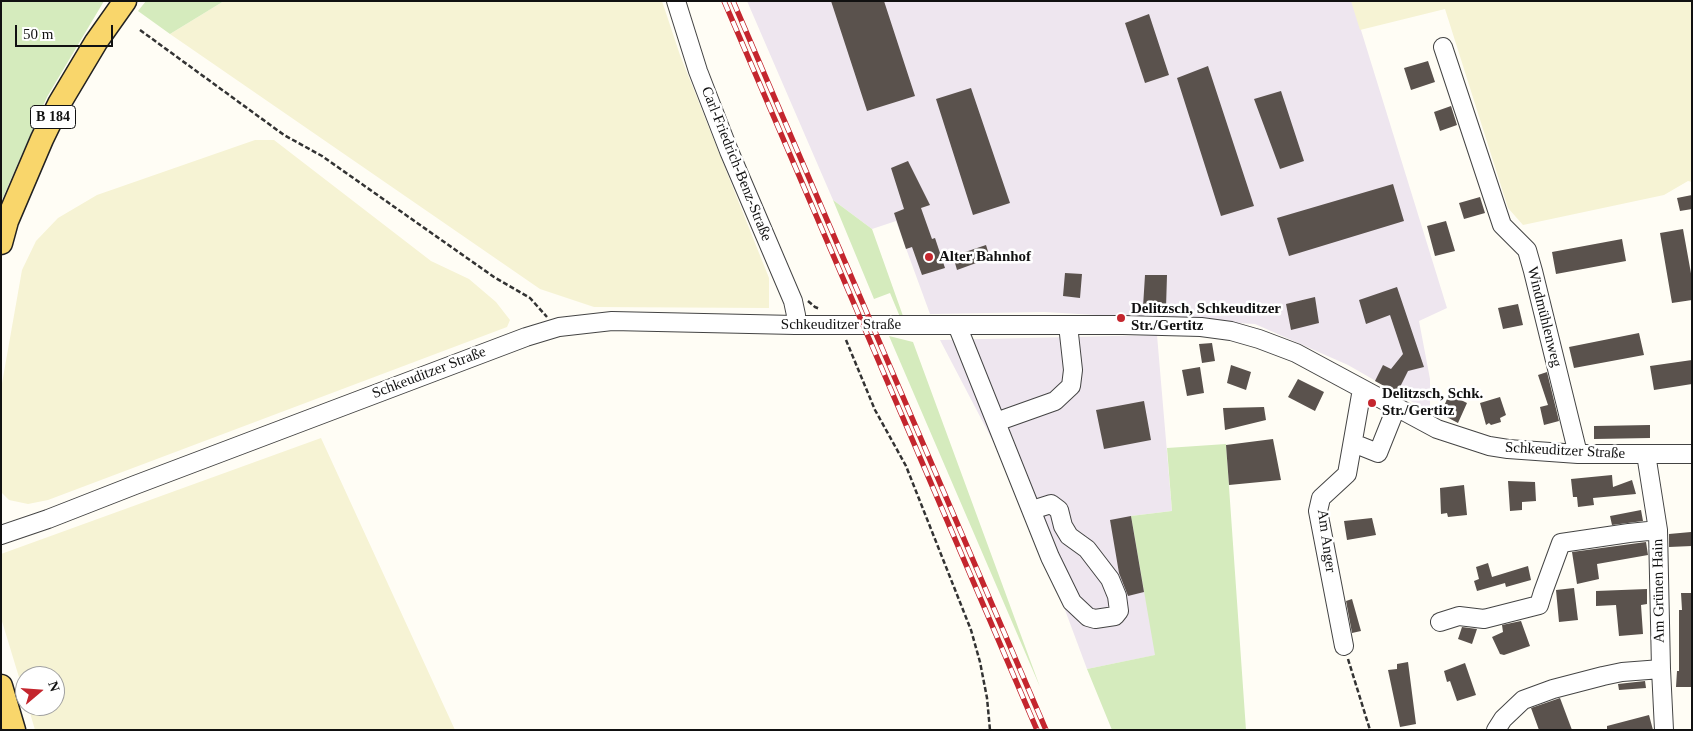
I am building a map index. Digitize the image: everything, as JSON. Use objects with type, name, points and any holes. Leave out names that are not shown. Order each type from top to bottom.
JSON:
[{"type":"main road","name":"B 184","points":[[1,243],[7,221],[59,104],[96,42],[125,1]]},
{"type":"main road","points":[[1,686],[14,730]]},
{"type":"street","name":"Carl-Friedrich-Benz-Straße","points":[[676,1],[698,72],[722,134],[793,301],[796,314],[795,325]]},
{"type":"street","name":"Windmühlenweg","points":[[1443,47],[1502,225],[1526,250],[1533,270],[1578,454]]},
{"type":"street","name":"Schkeuditzer Straße","points":[[1,535],[48,520],[144,481],[526,337],[555,328],[612,322],[795,325],[1177,326],[1231,331],[1296,353],[1437,429],[1482,444],[1508,449],[1578,454],[1692,454]]},
{"type":"street","points":[[956,325],[1059,578],[1072,602],[1088,617],[1095,619],[1115,616],[1119,611],[1117,596],[1110,580],[1087,549],[1069,536],[1063,526],[1058,510],[1051,504],[1032,510]]},
{"type":"street","points":[[996,422],[1055,401],[1072,386],[1073,370],[1068,325]]},
{"type":"street","name":"Am Anger","points":[[1344,646],[1318,511],[1321,498],[1347,474],[1362,389]]},
{"type":"street","points":[[1353,443],[1378,454],[1396,408]]},
{"type":"street","name":"Am Grünen Hain","points":[[1646,454],[1658,530],[1664,730]]},
{"type":"street","points":[[1440,622],[1459,616],[1484,619],[1539,606],[1561,543],[1629,532],[1658,530]]},
{"type":"street","points":[[1496,730],[1503,719],[1523,700],[1578,682],[1622,672],[1661,669]]},
{"type":"path","points":[[140,30],[284,135],[322,156],[494,277],[530,298],[555,328]]},
{"type":"path","points":[[844,325],[845,338],[875,410],[906,466],[971,630],[987,698],[990,730]]},
{"type":"path","points":[[1344,646],[1370,730]]},
{"type":"shaded area","points":[[224,1],[662,1],[680,55],[769,278],[769,308],[594,307],[540,289],[170,34]]},
{"type":"shaded area","points":[[747,1],[1352,1],[1447,308],[1419,321],[1430,379],[1430,412],[1348,365],[1255,324],[1044,312],[930,314],[896,221],[872,229],[833,200]]},
{"type":"shaded area","points":[[1351,1],[1692,1],[1692,182],[1688,181],[1664,195],[1523,225],[1508,208],[1445,9],[1360,30]]},
{"type":"shaded area","points":[[255,140],[274,140],[431,261],[469,279],[496,302],[510,320],[507,327],[48,500],[28,504],[9,500],[1,492],[1,389],[22,270],[36,241],[58,218],[97,195]]},
{"type":"shaded area","points":[[1157,335],[1172,511],[1131,516],[1156,655],[1087,669],[1036,532],[1009,472],[940,340]]},
{"type":"shaded area","points":[[321,438],[455,730],[35,730],[31,716],[65,716],[65,666],[16,666],[1,618],[1,554]]},
{"type":"green space","points":[[1,1],[104,1],[47,97],[1,202]]},
{"type":"green space","points":[[146,1],[224,1],[170,34],[138,11]]},
{"type":"green space","points":[[833,200],[872,229],[903,316],[900,317],[890,293],[874,299]]},
{"type":"green space","points":[[889,336],[913,342],[1040,687]]},
{"type":"green space","points":[[1226,444],[1246,730],[1112,730],[1087,669],[1155,655],[1131,516],[1172,511],[1167,448]]},
{"type":"building","points":[[831,1],[884,1],[915,96],[867,111]]},
{"type":"building","points":[[1149,14],[1169,75],[1145,83],[1125,23]]},
{"type":"building","points":[[1428,61],[1435,82],[1411,90],[1404,68]]},
{"type":"building","points":[[1208,66],[1254,206],[1221,216],[1177,78]]},
{"type":"building","points":[[971,88],[1010,203],[973,215],[936,99]]},
{"type":"building","points":[[1281,91],[1304,161],[1280,169],[1254,99]]},
{"type":"building","points":[[1451,106],[1457,125],[1440,131],[1434,112]]},
{"type":"building","points":[[908,161],[930,205],[921,208],[932,239],[935,238],[945,268],[922,275],[912,247],[906,249],[894,213],[904,209],[891,168]]},
{"type":"building","points":[[1393,184],[1404,221],[1289,256],[1277,218]]},
{"type":"building","points":[[1692,195],[1692,209],[1680,211],[1677,198]]},
{"type":"building","points":[[1480,197],[1485,213],[1464,219],[1459,203]]},
{"type":"building","points":[[1446,221],[1455,251],[1435,256],[1427,226]]},
{"type":"building","points":[[1683,229],[1692,279],[1692,300],[1672,303],[1660,233]]},
{"type":"building","points":[[1622,239],[1626,261],[1556,274],[1552,252]]},
{"type":"building","points":[[986,245],[990,258],[957,270],[953,256]]},
{"type":"building","points":[[1065,273],[1082,274],[1080,298],[1063,296]]},
{"type":"building","points":[[1145,275],[1167,275],[1166,308],[1143,307]]},
{"type":"building","points":[[1397,287],[1424,367],[1408,371],[1397,393],[1375,381],[1383,365],[1391,369],[1403,354],[1390,315],[1366,324],[1359,300]]},
{"type":"building","points":[[1315,297],[1319,323],[1291,330],[1286,304]]},
{"type":"building","points":[[1518,304],[1523,325],[1503,329],[1498,308]]},
{"type":"building","points":[[1639,333],[1644,355],[1574,368],[1569,347]]},
{"type":"building","points":[[1212,343],[1215,361],[1202,363],[1199,344]]},
{"type":"building","points":[[1692,360],[1692,384],[1654,390],[1650,366]]},
{"type":"building","points":[[1231,365],[1251,372],[1246,390],[1227,383]]},
{"type":"building","points":[[1200,367],[1204,393],[1187,396],[1182,370]]},
{"type":"building","points":[[1547,372],[1559,421],[1544,425],[1540,407],[1548,405],[1538,375]]},
{"type":"building","points":[[1298,379],[1324,392],[1315,411],[1288,397]]},
{"type":"building","points":[[1449,394],[1467,403],[1458,423],[1441,414]]},
{"type":"building","points":[[1500,397],[1506,415],[1500,418],[1501,422],[1486,425],[1480,403]]},
{"type":"building","points":[[1144,401],[1151,440],[1104,449],[1096,410]]},
{"type":"building","points":[[1264,407],[1266,420],[1225,430],[1223,408]]},
{"type":"building","points":[[1650,425],[1650,438],[1594,439],[1594,426]]},
{"type":"building","points":[[1273,439],[1281,480],[1229,485],[1226,445]]},
{"type":"building","points":[[1612,475],[1613,487],[1632,480],[1636,494],[1593,498],[1594,505],[1578,507],[1577,497],[1573,497],[1571,479]]},
{"type":"building","points":[[1508,481],[1535,482],[1536,501],[1522,502],[1522,510],[1510,511]]},
{"type":"building","points":[[1464,485],[1467,515],[1448,517],[1447,513],[1441,514],[1440,488]]},
{"type":"building","points":[[1641,510],[1643,521],[1612,525],[1610,516]]},
{"type":"building","points":[[1131,516],[1144,592],[1128,596],[1119,573],[1110,520]]},
{"type":"building","points":[[1372,518],[1376,535],[1347,540],[1344,521]]},
{"type":"building","points":[[1691,532],[1692,546],[1669,547],[1669,534]]},
{"type":"building","points":[[1646,542],[1648,555],[1597,564],[1599,579],[1577,584],[1572,552]]},
{"type":"building","points":[[1488,563],[1492,577],[1528,566],[1531,580],[1506,587],[1505,583],[1477,591],[1474,581],[1479,579],[1476,567]]},
{"type":"building","points":[[1574,588],[1578,620],[1559,622],[1556,590]]},
{"type":"building","points":[[1647,589],[1647,604],[1641,605],[1643,634],[1619,636],[1616,605],[1596,606],[1596,591]]},
{"type":"building","points":[[1681,593],[1692,593],[1692,687],[1676,687],[1677,671],[1679,671],[1679,610],[1682,610]]},
{"type":"building","points":[[1352,599],[1361,631],[1352,633],[1346,601]]},
{"type":"building","points":[[1521,621],[1530,646],[1504,655],[1500,654],[1492,637],[1503,632],[1502,625]]},
{"type":"building","points":[[1462,627],[1477,629],[1472,644],[1458,639]]},
{"type":"building","points":[[1408,662],[1416,724],[1400,727],[1388,670],[1397,669],[1397,664]]},
{"type":"building","points":[[1465,663],[1476,695],[1457,701],[1450,681],[1447,682],[1444,671]]},
{"type":"building","points":[[1645,681],[1646,688],[1619,690],[1618,684]]},
{"type":"building","points":[[1560,698],[1572,730],[1539,730],[1531,708]]},
{"type":"building","points":[[1649,715],[1653,730],[1607,730],[1607,726]]},
{"type":"railway","points":[[724,1],[1037,730]]},
{"type":"railway","points":[[733,1],[1046,730]]},
{"type":"place","name":"Alter Bahnhof","points":[[929,257]]},
{"type":"place","name":"Delitzsch, Schkeuditzer Str./Gertitz","points":[[1121,318]]},
{"type":"place","name":"Delitzsch, Schk. Str./Gertitz","points":[[1372,403]]}]
